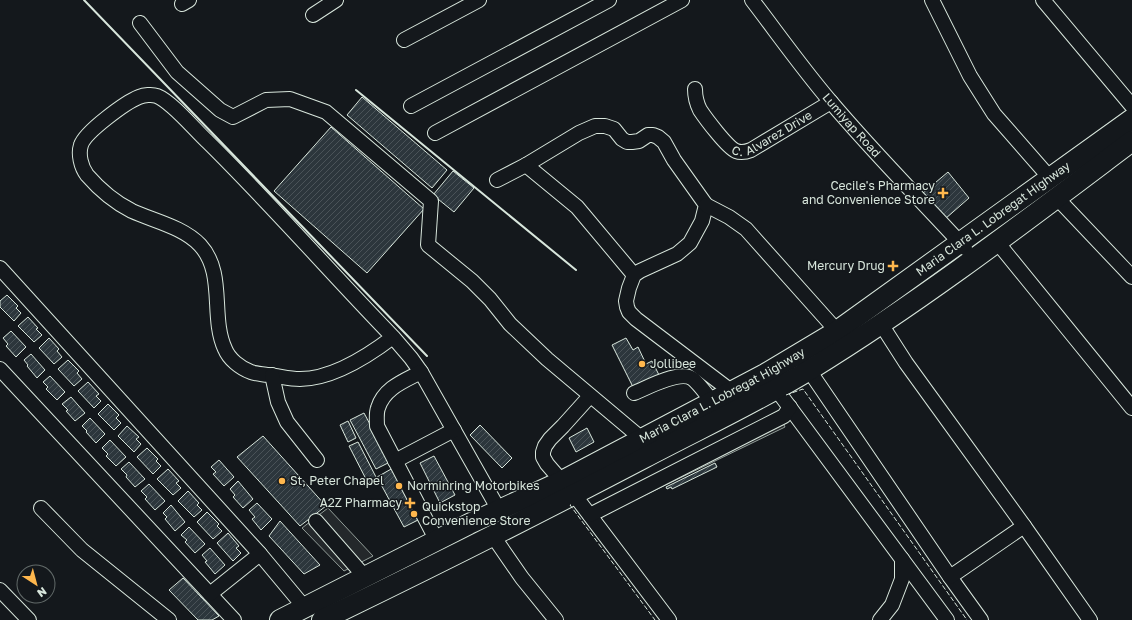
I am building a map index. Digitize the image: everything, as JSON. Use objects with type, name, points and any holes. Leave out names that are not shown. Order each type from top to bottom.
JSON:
[{"type":"highway","name":"Maria Clara L. Lobregat Highway","points":[[803,362],[837,331],[1132,119]]},
{"type":"highway","name":"Maria Clara L. Lobregat Highway","points":[[280,620],[311,614],[365,577],[499,510],[568,488],[803,362],[881,324],[975,259],[1132,141]]},
{"type":"highway","name":"Maria Clara L. Lobregat Highway","points":[[322,620],[493,536],[568,488],[640,438],[731,391],[770,381]]},
{"type":"street","points":[[312,15],[336,0]]},
{"type":"street","points":[[404,40],[479,0]]},
{"type":"street","points":[[411,106],[609,0]]},
{"type":"street","points":[[435,132],[682,0]]},
{"type":"street","name":"Lumiyap Road","points":[[752,0],[831,102],[906,186],[975,259]]},
{"type":"street","points":[[932,0],[970,76],[994,114],[1050,178]]},
{"type":"street","points":[[1043,0],[1132,106]]},
{"type":"street","points":[[140,22],[177,72],[220,110],[233,117],[266,100],[290,99],[326,112],[431,202],[428,246],[472,282],[490,299],[510,324],[526,340],[640,438]]},
{"type":"street","name":"C. Alvarez Drive","points":[[695,89],[700,110],[730,147],[736,152],[751,150],[831,102]]},
{"type":"street","points":[[392,337],[366,356],[337,370],[317,377],[299,379],[252,373],[236,363],[225,350],[220,333],[216,288],[210,260],[200,245],[188,236],[131,210],[104,194],[85,172],[79,155],[81,143],[92,129],[124,105],[138,97],[148,95],[156,96],[170,105],[227,161],[392,337],[411,358],[421,372],[499,510]]},
{"type":"street","points":[[497,180],[526,165],[579,133],[595,126],[610,127],[627,142],[639,141],[648,135],[653,135],[664,142],[674,160],[706,205],[730,216],[746,229],[837,331]]},
{"type":"street","points":[[526,165],[577,207],[634,275]]},
{"type":"street","points":[[1057,198],[1132,277]]},
{"type":"street","points":[[706,205],[702,221],[690,243],[677,254],[634,275],[626,301],[629,312],[731,391]]},
{"type":"street","points":[[997,242],[1132,408]]},
{"type":"street","points":[[0,268],[260,554],[311,614]]},
{"type":"street","points":[[881,324],[906,363],[1090,620]]},
{"type":"street","points":[[803,362],[981,620]]},
{"type":"street","points":[[0,369],[234,620]]},
{"type":"street","points":[[421,372],[396,385],[382,398],[378,409],[377,426],[437,540]]},
{"type":"street","points":[[272,376],[278,402],[287,422],[317,460]]},
{"type":"street","points":[[634,393],[664,380],[678,376],[692,379],[712,401]]},
{"type":"street","points":[[770,381],[947,620]]},
{"type":"street","points":[[590,396],[574,415],[550,439],[545,446],[543,456],[547,464],[590,515],[669,620]]},
{"type":"street","points":[[590,515],[784,416],[790,407]]},
{"type":"street","points":[[395,461],[454,430]]},
{"type":"street","points":[[41,508],[82,550],[169,620]]},
{"type":"street","points":[[316,521],[365,577]]},
{"type":"street","points":[[950,577],[1024,526]]},
{"type":"street","points":[[493,536],[522,578],[556,620]]},
{"type":"street","points":[[210,594],[260,554]]},
{"type":"street","points":[[880,620],[892,605],[902,579],[902,559]]},
{"type":"street","points":[[0,590],[29,620]]},
{"type":"shaded area","points":[[783,423],[785,427],[645,495],[643,491]]},
{"type":"shaded area","points":[[328,508],[373,556],[344,571],[302,528]]},
{"type":"building","points":[[362,97],[447,170],[432,188],[347,115]]},
{"type":"building","points":[[331,127],[424,209],[367,273],[274,191]]},
{"type":"building","points":[[453,171],[474,188],[454,212],[433,195]]},
{"type":"building","points":[[948,172],[969,198],[945,219],[923,193]]},
{"type":"building","points":[[7,295],[18,306],[16,308],[21,313],[14,321],[0,307],[0,301]]},
{"type":"building","points":[[28,317],[42,335],[34,342],[18,326]]},
{"type":"building","points":[[11,331],[26,347],[16,357],[6,346],[8,344],[3,338]]},
{"type":"building","points":[[49,338],[59,349],[57,351],[62,357],[54,364],[39,348]]},
{"type":"building","points":[[626,338],[633,350],[638,347],[646,364],[652,361],[663,383],[637,395],[612,345]]},
{"type":"building","points":[[31,354],[45,370],[37,378],[24,360]]},
{"type":"building","points":[[68,360],[79,371],[77,373],[82,379],[74,386],[58,369]]},
{"type":"building","points":[[50,376],[65,392],[57,400],[46,389],[48,387],[43,382]]},
{"type":"building","points":[[88,382],[99,394],[96,396],[101,401],[94,408],[78,391]]},
{"type":"building","points":[[71,397],[85,413],[75,421],[62,404]]},
{"type":"building","points":[[108,404],[119,415],[116,418],[121,423],[114,430],[98,414]]},
{"type":"building","points":[[364,413],[390,462],[376,469],[350,420]]},
{"type":"building","points":[[90,418],[105,434],[96,443],[82,426]]},
{"type":"building","points":[[348,421],[356,438],[348,442],[340,425]]},
{"type":"building","points":[[480,425],[512,458],[502,468],[470,435]]},
{"type":"building","points":[[127,426],[139,437],[136,439],[141,444],[134,452],[118,436]]},
{"type":"building","points":[[587,428],[594,442],[576,452],[569,438]]},
{"type":"building","name":"St, Peter Chapel","points":[[263,436],[326,506],[300,526],[237,457]]},
{"type":"building","points":[[110,440],[126,457],[116,466],[106,456],[108,454],[102,448]]},
{"type":"building","points":[[358,442],[377,479],[368,483],[349,446]]},
{"type":"building","points":[[147,448],[158,459],[156,461],[161,466],[153,474],[137,457]]},
{"type":"building","points":[[434,456],[455,495],[440,503],[420,463]]},
{"type":"building","points":[[219,460],[234,477],[224,486],[213,474],[216,472],[211,467]]},
{"type":"building","points":[[129,462],[145,479],[135,487],[121,469]]},
{"type":"building","points":[[715,463],[717,467],[672,489],[671,487],[667,489],[666,487]]},
{"type":"building","points":[[393,468],[422,518],[404,527],[377,477]]},
{"type":"building","points":[[168,469],[179,481],[176,483],[181,488],[173,495],[157,479]]},
{"type":"building","points":[[238,481],[253,499],[243,508],[233,497],[235,495],[230,489]]},
{"type":"building","points":[[149,484],[165,501],[155,510],[145,499],[147,497],[141,491]]},
{"type":"building","points":[[188,491],[199,503],[197,505],[202,510],[194,517],[178,501]]},
{"type":"building","points":[[257,503],[272,519],[261,530],[252,519],[255,517],[249,510]]},
{"type":"building","points":[[171,505],[185,522],[175,531],[165,519],[167,517],[163,513]]},
{"type":"building","points":[[207,512],[219,524],[217,526],[222,531],[213,539],[197,522]]},
{"type":"building","points":[[280,521],[320,565],[304,574],[269,536]]},
{"type":"building","points":[[189,527],[205,544],[195,553],[185,542],[187,540],[181,535]]},
{"type":"building","points":[[228,533],[239,546],[236,548],[241,553],[233,561],[217,543]]},
{"type":"building","points":[[210,548],[225,565],[215,574],[205,562],[207,561],[202,555]]},
{"type":"building","points":[[183,578],[219,616],[212,620],[198,620],[169,590]]},
{"type":"fence","points":[[786,395],[803,389],[967,620]]},
{"type":"fence","points":[[571,505],[655,620]]},
{"type":"wall","points":[[84,0],[427,356]]},
{"type":"wall","points":[[356,90],[576,270]]},
{"type":"place","name":"Cecile's Pharmacy and Convenience Store","points":[[943,193]]},
{"type":"place","name":"Mercury Drug","points":[[893,266]]},
{"type":"place","name":"Jollibee","points":[[642,364]]},
{"type":"place","name":"St, Peter Chapel","points":[[282,481]]},
{"type":"place","name":"Norminring Motorbikes","points":[[399,486]]},
{"type":"place","name":"A2Z Pharmacy","points":[[410,503]]},
{"type":"place","name":"Quickstop Convenience Store","points":[[414,514]]}]
